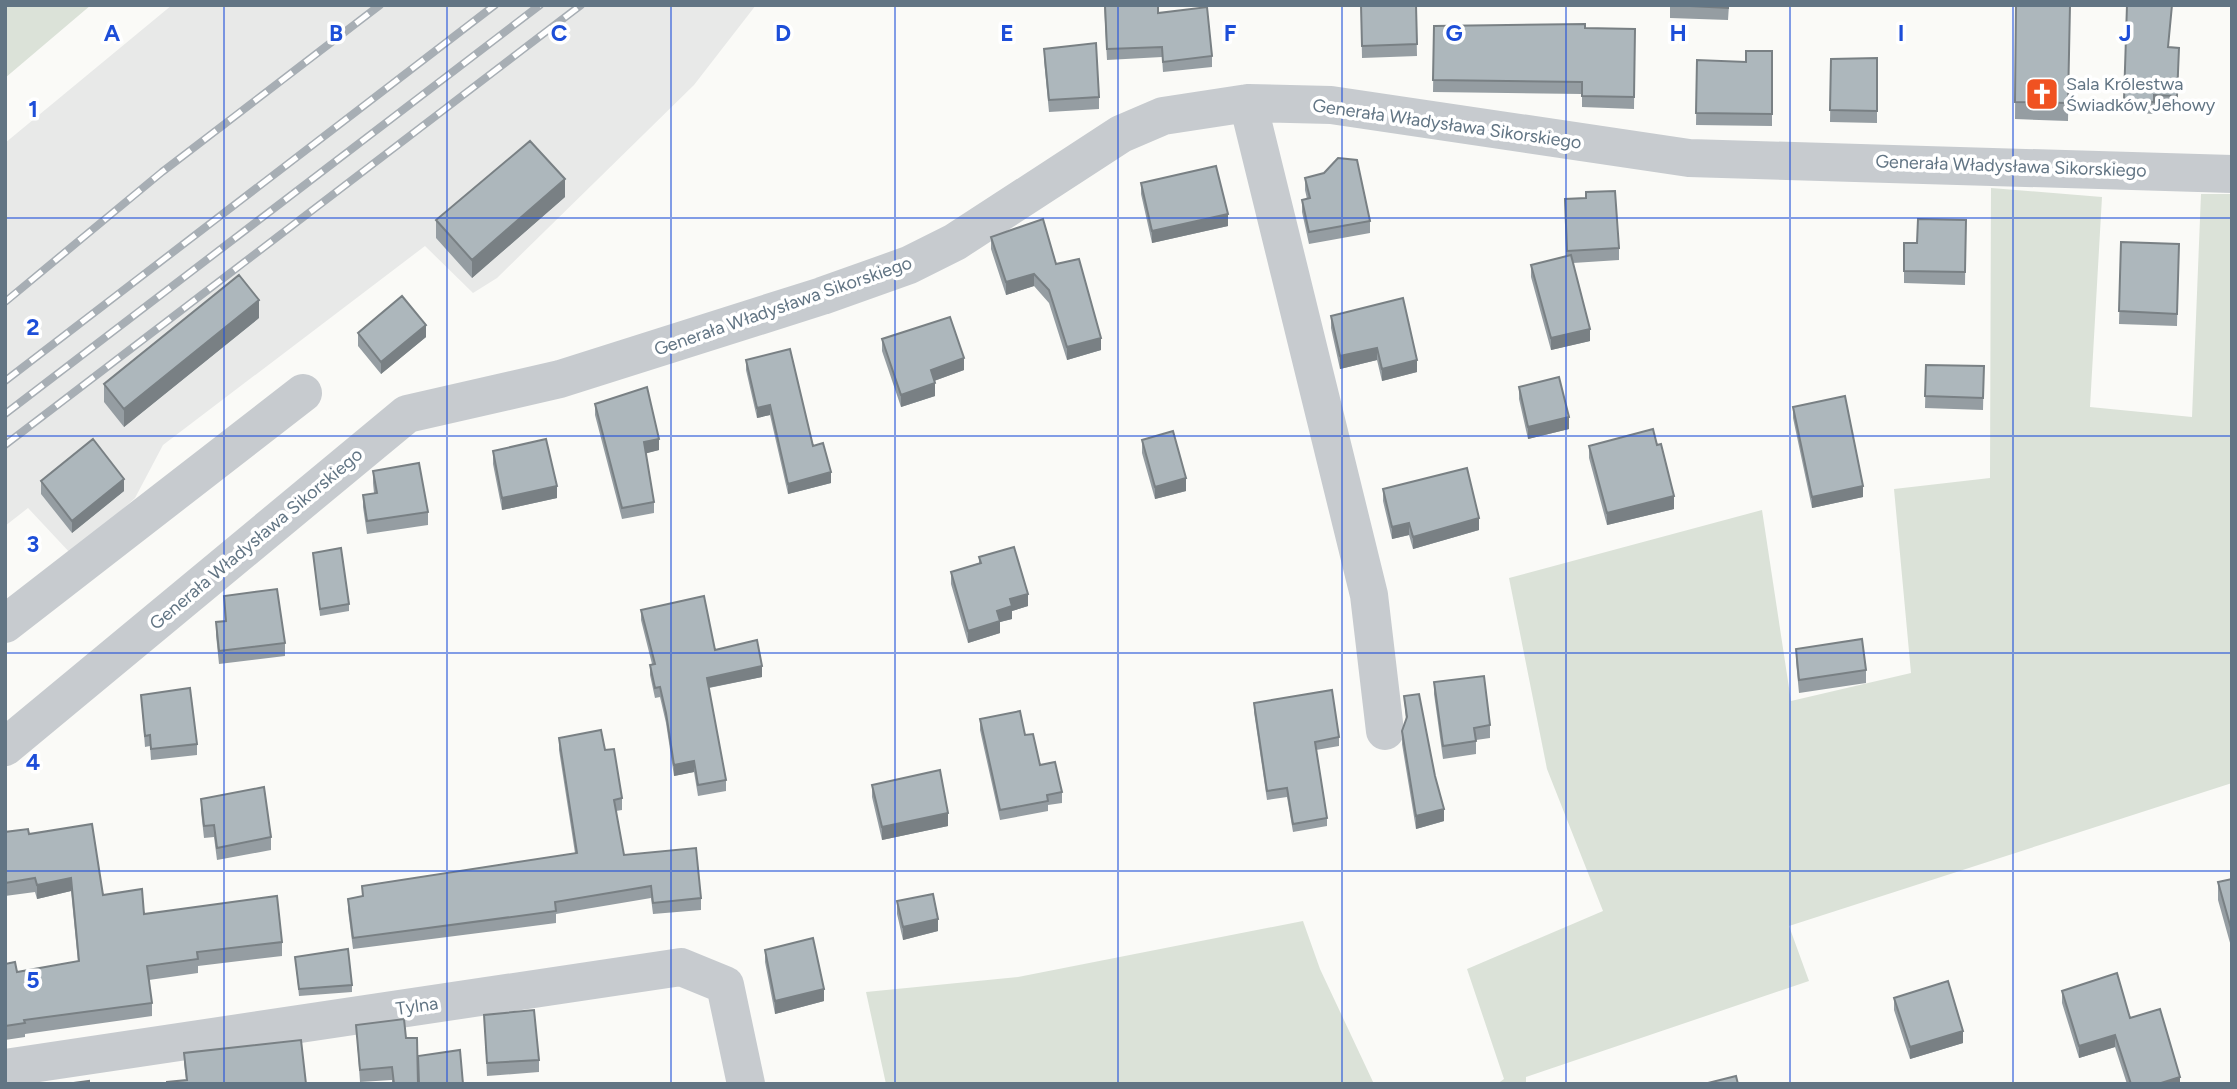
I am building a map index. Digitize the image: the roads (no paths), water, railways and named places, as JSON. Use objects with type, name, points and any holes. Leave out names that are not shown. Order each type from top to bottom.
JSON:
[{"type":"street","name":"Generała Władysława Sikorskiego","points":[[5,747],[407,414],[560,380],[909,265],[955,242],[1121,134],[1163,117],[1248,103],[1331,105],[1689,158],[2232,174]]},
{"type":"street","points":[[1248,103],[1369,595],[1385,732]]},
{"type":"street","points":[[5,624],[303,393]]},
{"type":"street","name":"Tylna","points":[[5,1068],[681,967],[725,985],[746,1084]]},
{"type":"railway","points":[[5,302],[162,172],[380,5]]},
{"type":"railway","points":[[5,381],[495,5]]},
{"type":"railway","points":[[5,414],[540,5]]},
{"type":"railway","points":[[5,445],[581,5]]},
{"type":"place","name":"Sala Królestwa Świadków Jehowy","points":[[2042,94]]}]
